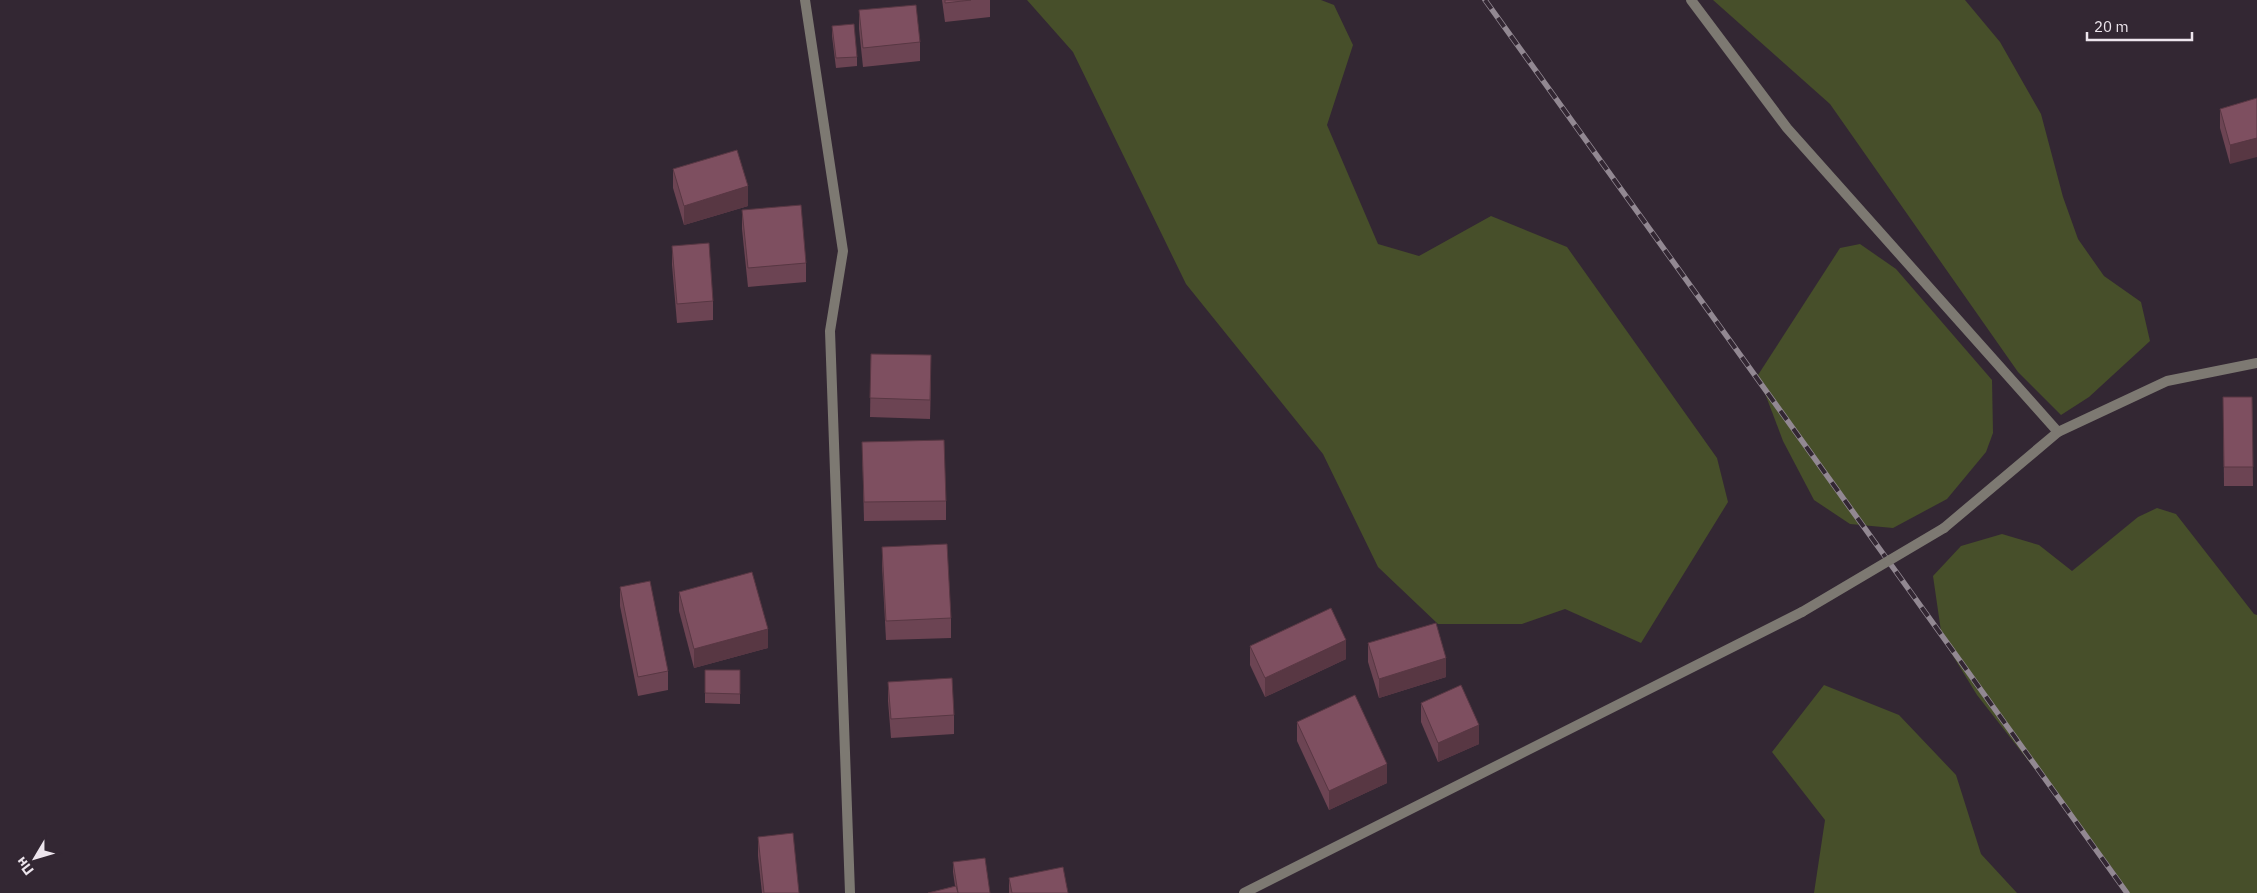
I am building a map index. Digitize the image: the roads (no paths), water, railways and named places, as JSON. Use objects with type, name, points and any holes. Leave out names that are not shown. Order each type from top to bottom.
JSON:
[{"type":"street","points":[[805,0],[842,251],[830,331],[850,893]]},
{"type":"street","points":[[1690,0],[1787,128],[2058,432]]},
{"type":"street","points":[[1244,893],[1802,612],[1944,528],[2058,432],[2167,381],[2257,363]]},
{"type":"railway","points":[[1485,0],[2127,893]]}]
